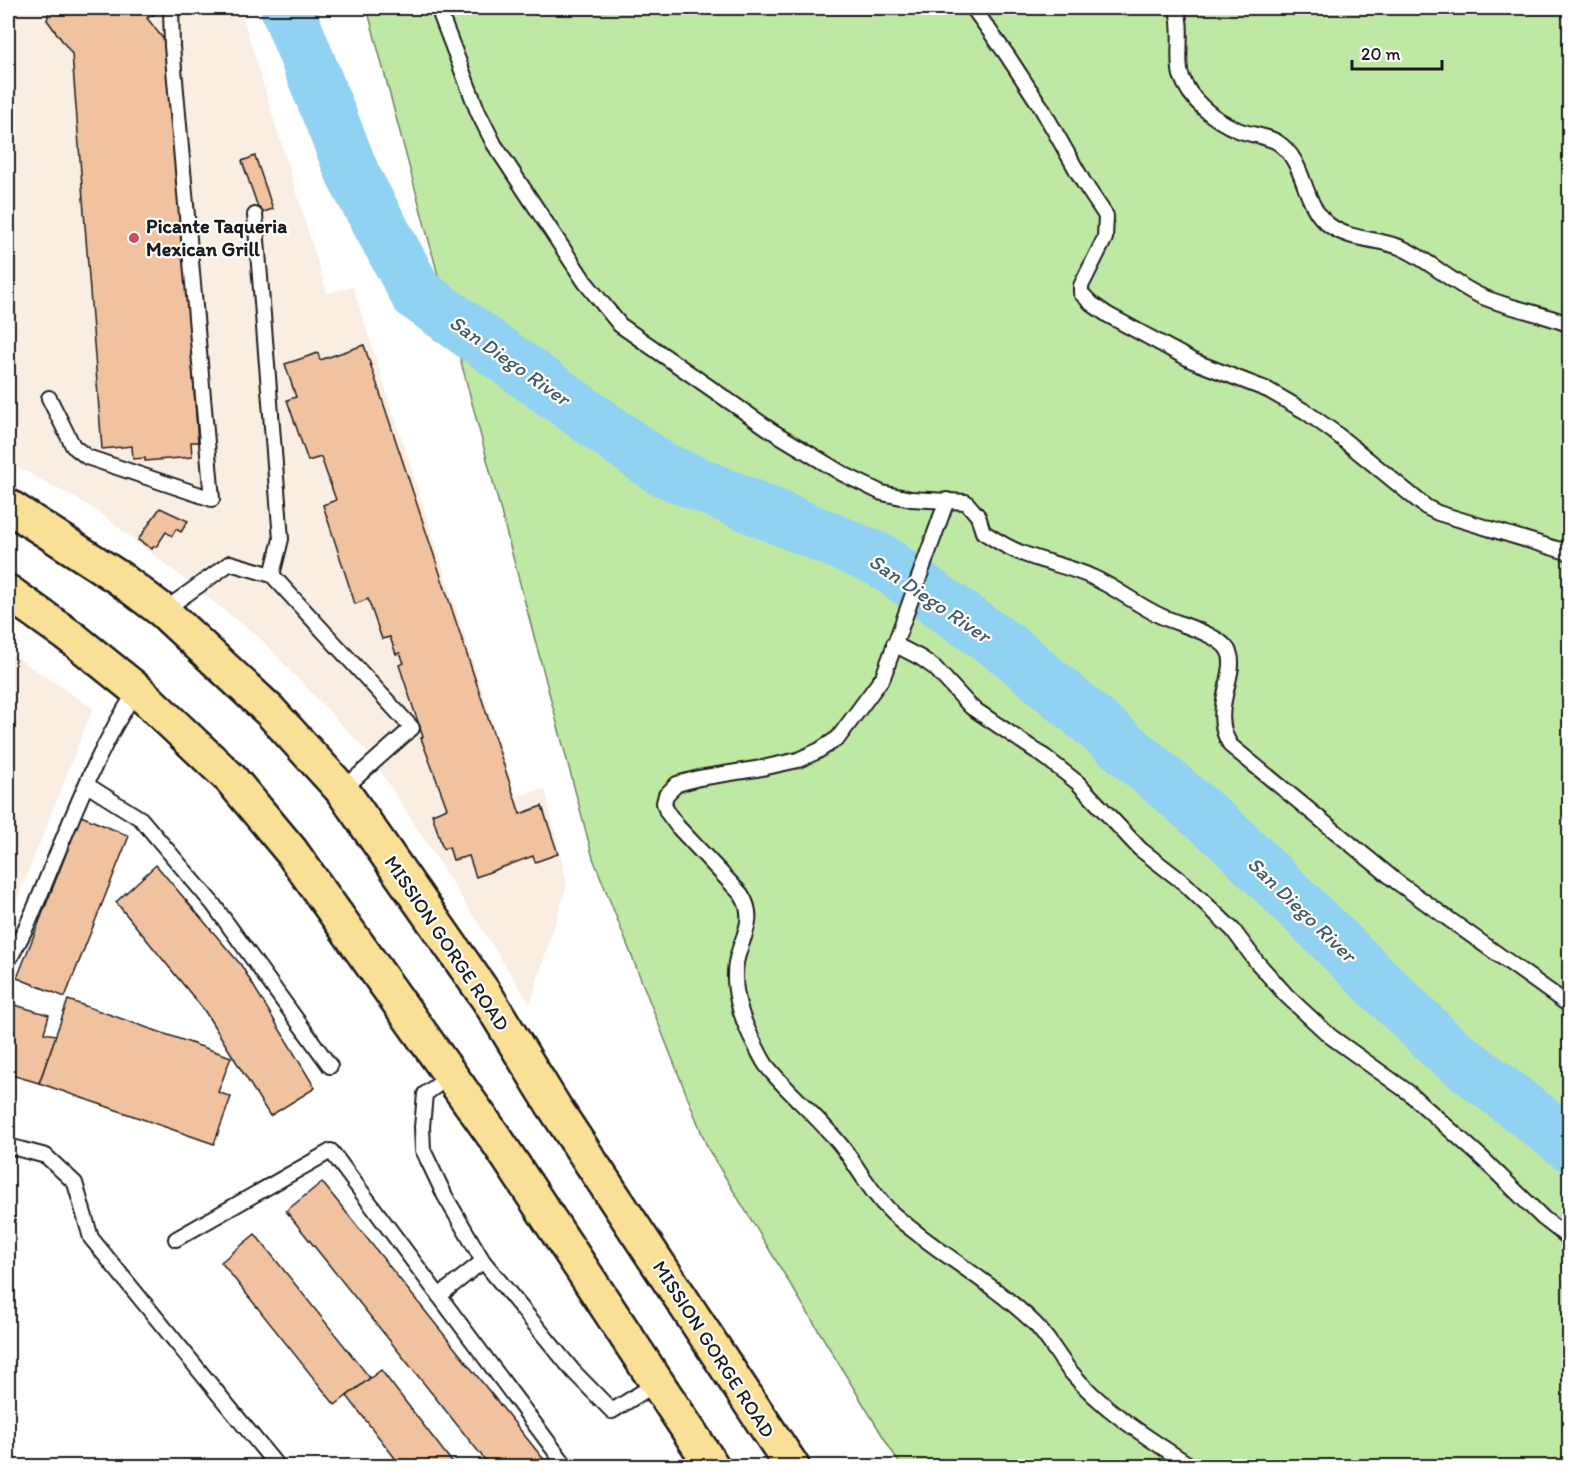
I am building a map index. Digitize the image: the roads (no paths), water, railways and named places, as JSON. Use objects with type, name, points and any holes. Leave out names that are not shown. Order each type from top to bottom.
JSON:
[{"type":"main road","name":"MISSION GORGE ROAD","points":[[8,506],[119,578],[163,611],[270,711],[342,790],[488,999],[553,1105],[792,1467]]},
{"type":"main road","points":[[8,592],[75,640],[137,690],[231,779],[291,851],[498,1143],[712,1467]]},
{"type":"lane","points":[[50,398],[73,446],[87,457],[212,499],[172,46],[171,8]]},
{"type":"lane","points":[[438,8],[478,112],[494,144],[585,282],[620,325],[772,431],[843,474],[882,493],[911,499],[966,502],[978,516],[983,532],[1017,551],[1093,577],[1161,616],[1217,639],[1230,653],[1230,671],[1221,719],[1224,737],[1230,746],[1396,882],[1569,1006]]},
{"type":"lane","points":[[973,8],[1008,55],[1106,216],[1105,238],[1080,286],[1081,293],[1092,304],[1193,361],[1268,390],[1306,412],[1334,432],[1425,507],[1569,553]]},
{"type":"lane","points":[[1176,8],[1181,74],[1196,100],[1211,117],[1238,130],[1278,143],[1295,160],[1312,207],[1329,225],[1349,235],[1401,248],[1450,280],[1483,297],[1549,316],[1569,325]]},
{"type":"lane","points":[[255,215],[281,539],[272,575]]},
{"type":"lane","points":[[947,500],[883,677],[838,738],[798,760],[677,784],[666,795],[664,803],[667,812],[678,827],[746,902],[749,911],[748,926],[736,963],[735,990],[750,1035],[766,1064],[846,1151],[869,1187],[892,1212],[1035,1323],[1070,1370],[1102,1404],[1191,1467]]},
{"type":"lane","points":[[163,611],[230,563],[272,575],[412,728],[342,790]]},
{"type":"lane","points":[[896,638],[935,668],[971,707],[1045,757],[1078,783],[1140,849],[1184,883],[1233,930],[1256,961],[1304,1012],[1330,1036],[1408,1092],[1482,1158],[1543,1218],[1569,1239]]},
{"type":"lane","points":[[8,961],[29,922],[87,785],[120,716],[137,690]]},
{"type":"lane","points":[[87,785],[141,819],[213,903],[330,1066]]},
{"type":"lane","points":[[450,1076],[425,1094],[422,1127],[423,1150],[445,1196],[483,1261],[573,1371],[612,1411],[657,1383]]},
{"type":"lane","points":[[8,1146],[46,1156],[75,1183],[91,1238],[277,1467]]},
{"type":"lane","points":[[176,1239],[331,1150],[566,1467]]},
{"type":"lane","points":[[439,1296],[483,1261]]},
{"type":"waterway","name":"San Diego River","points":[[287,8],[354,177],[417,294],[660,468],[880,560],[1014,654],[1228,836],[1442,1046],[1570,1145]]},
{"type":"place","name":"Picante Taqueria Mexican Grill","points":[[134,238]]}]
